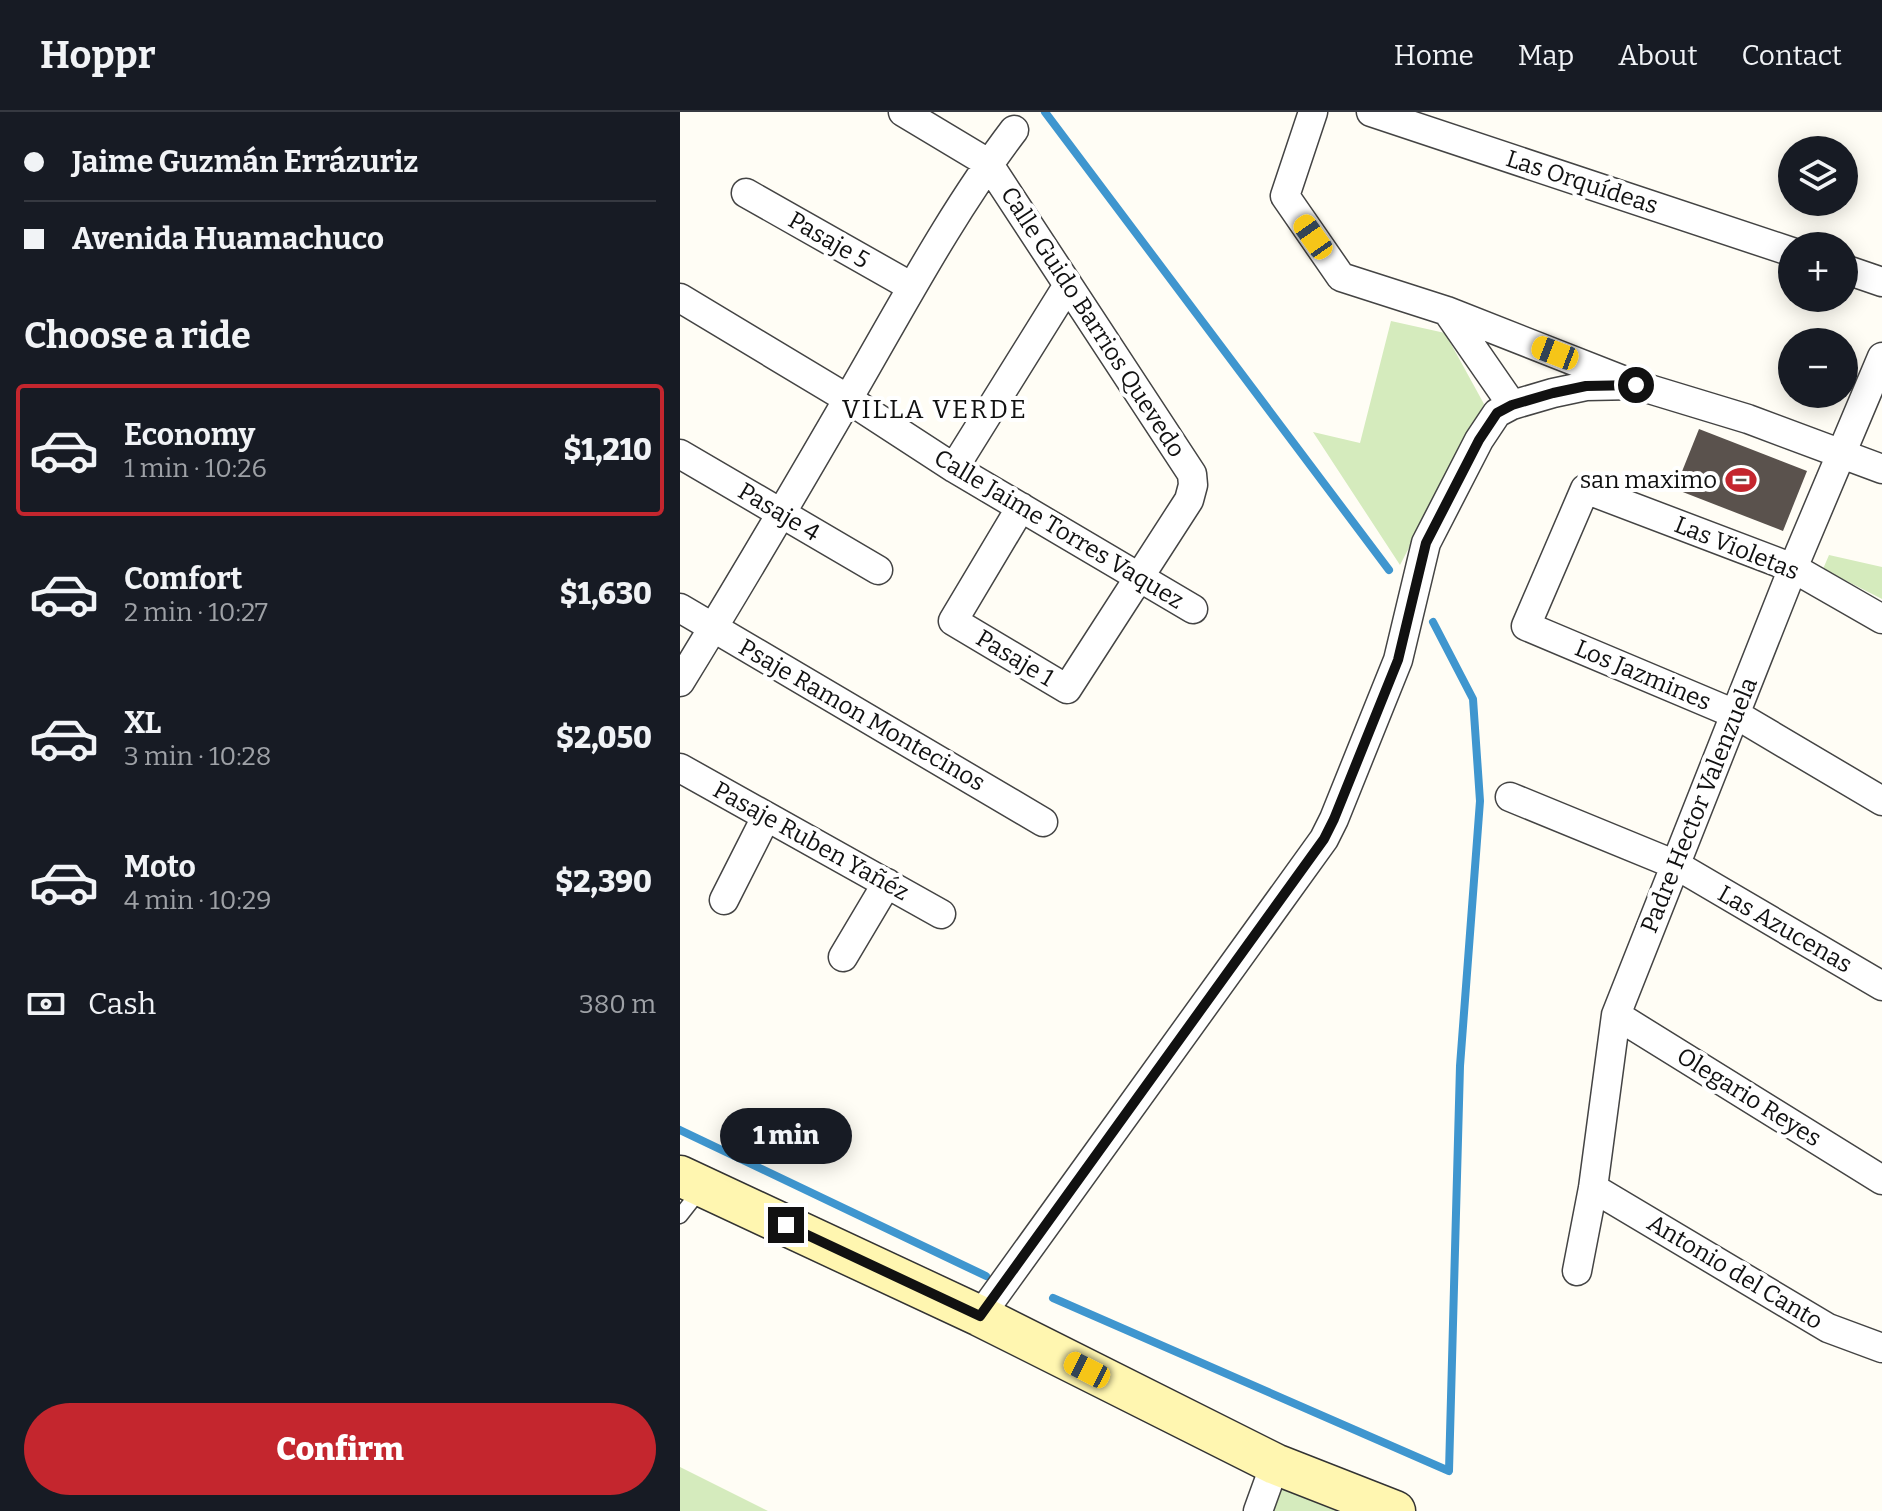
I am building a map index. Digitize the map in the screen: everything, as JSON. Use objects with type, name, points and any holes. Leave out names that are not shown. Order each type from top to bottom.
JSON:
[{"type":"main road","points":[[688,1193],[980,1316],[1275,1464],[1395,1511]]},
{"type":"street","name":"Calle Guido Barrios Quevedo","points":[[903,112],[933,123],[988,163],[1192,474],[1189,500],[1067,689]]},
{"type":"street","points":[[1313,112],[1285,196],[1341,277],[1447,311],[1636,385],[1748,419],[1882,469]]},
{"type":"street","name":"Las Orquídeas","points":[[1371,112],[1778,247]]},
{"type":"street","points":[[680,682],[912,287],[988,163],[1014,130]]},
{"type":"street","name":"Pasaje 5","points":[[746,193],[912,287]]},
{"type":"street","points":[[1858,274],[1882,282]]},
{"type":"street","points":[[954,468],[1068,285]]},
{"type":"street","name":"Calle Jaime Torres Vaquez","points":[[680,298],[848,399],[954,468],[1193,609]]},
{"type":"street","points":[[1447,311],[1512,405]]},
{"type":"street","name":"Padre Hector Valenzuela","points":[[1577,1271],[1593,1188],[1616,1015],[1793,568],[1882,357]]},
{"type":"street","points":[[980,1316],[1324,839],[1398,660],[1426,543],[1479,440],[1497,413],[1512,405],[1586,386],[1636,385]]},
{"type":"street","name":"Pasaje 4","points":[[680,454],[878,570]]},
{"type":"street","name":"Las Violetas","points":[[1526,626],[1585,489],[1793,568],[1882,619]]},
{"type":"street","name":"Pasaje 1","points":[[1021,507],[953,621],[1067,689]]},
{"type":"street","name":"Psaje Ramon Montecinos","points":[[680,608],[1043,822]]},
{"type":"street","name":"Los Jazmines","points":[[1526,626],[1735,714],[1882,801]]},
{"type":"street","name":"Pasaje Ruben Yañéz","points":[[680,768],[941,914]]},
{"type":"street","name":"Las Azucenas","points":[[1510,797],[1676,865],[1882,986]]},
{"type":"street","points":[[724,900],[766,817]]},
{"type":"street","points":[[843,957],[887,883]]},
{"type":"street","name":"Olegario Reyes","points":[[1616,1015],[1882,1180]]},
{"type":"street","name":"Antonio del Canto","points":[[1593,1188],[1828,1328],[1882,1348]]},
{"type":"street","points":[[1258,1511],[1275,1464]]},
{"type":"green space","points":[[1391,321],[1445,333],[1484,404],[1400,565],[1313,432],[1360,443]]},
{"type":"green space","points":[[1829,555],[1882,567],[1882,599],[1823,569]]},
{"type":"green space","points":[[680,1467],[768,1511],[680,1511]]},
{"type":"green space","points":[[1285,1468],[1383,1511],[1269,1511]]},
{"type":"building","name":"san maximo","points":[[1699,429],[1807,471],[1783,531],[1675,489]]},
{"type":"waterway","points":[[1045,112],[1389,570]]},
{"type":"waterway","points":[[1053,1298],[1449,1471],[1460,1066],[1480,801],[1473,699],[1433,622]]},
{"type":"waterway","points":[[680,1130],[986,1276]]},
{"type":"place","name":"san maximo","points":[[1741,480]]},
{"type":"district","name":"VILLA VERDE","points":[[935,409]]},
{"type":"route","points":[[786,1225],[980,1316],[1324,839],[1398,660],[1426,543],[1479,440],[1497,413],[1512,405],[1586,386],[1636,385]]}]
